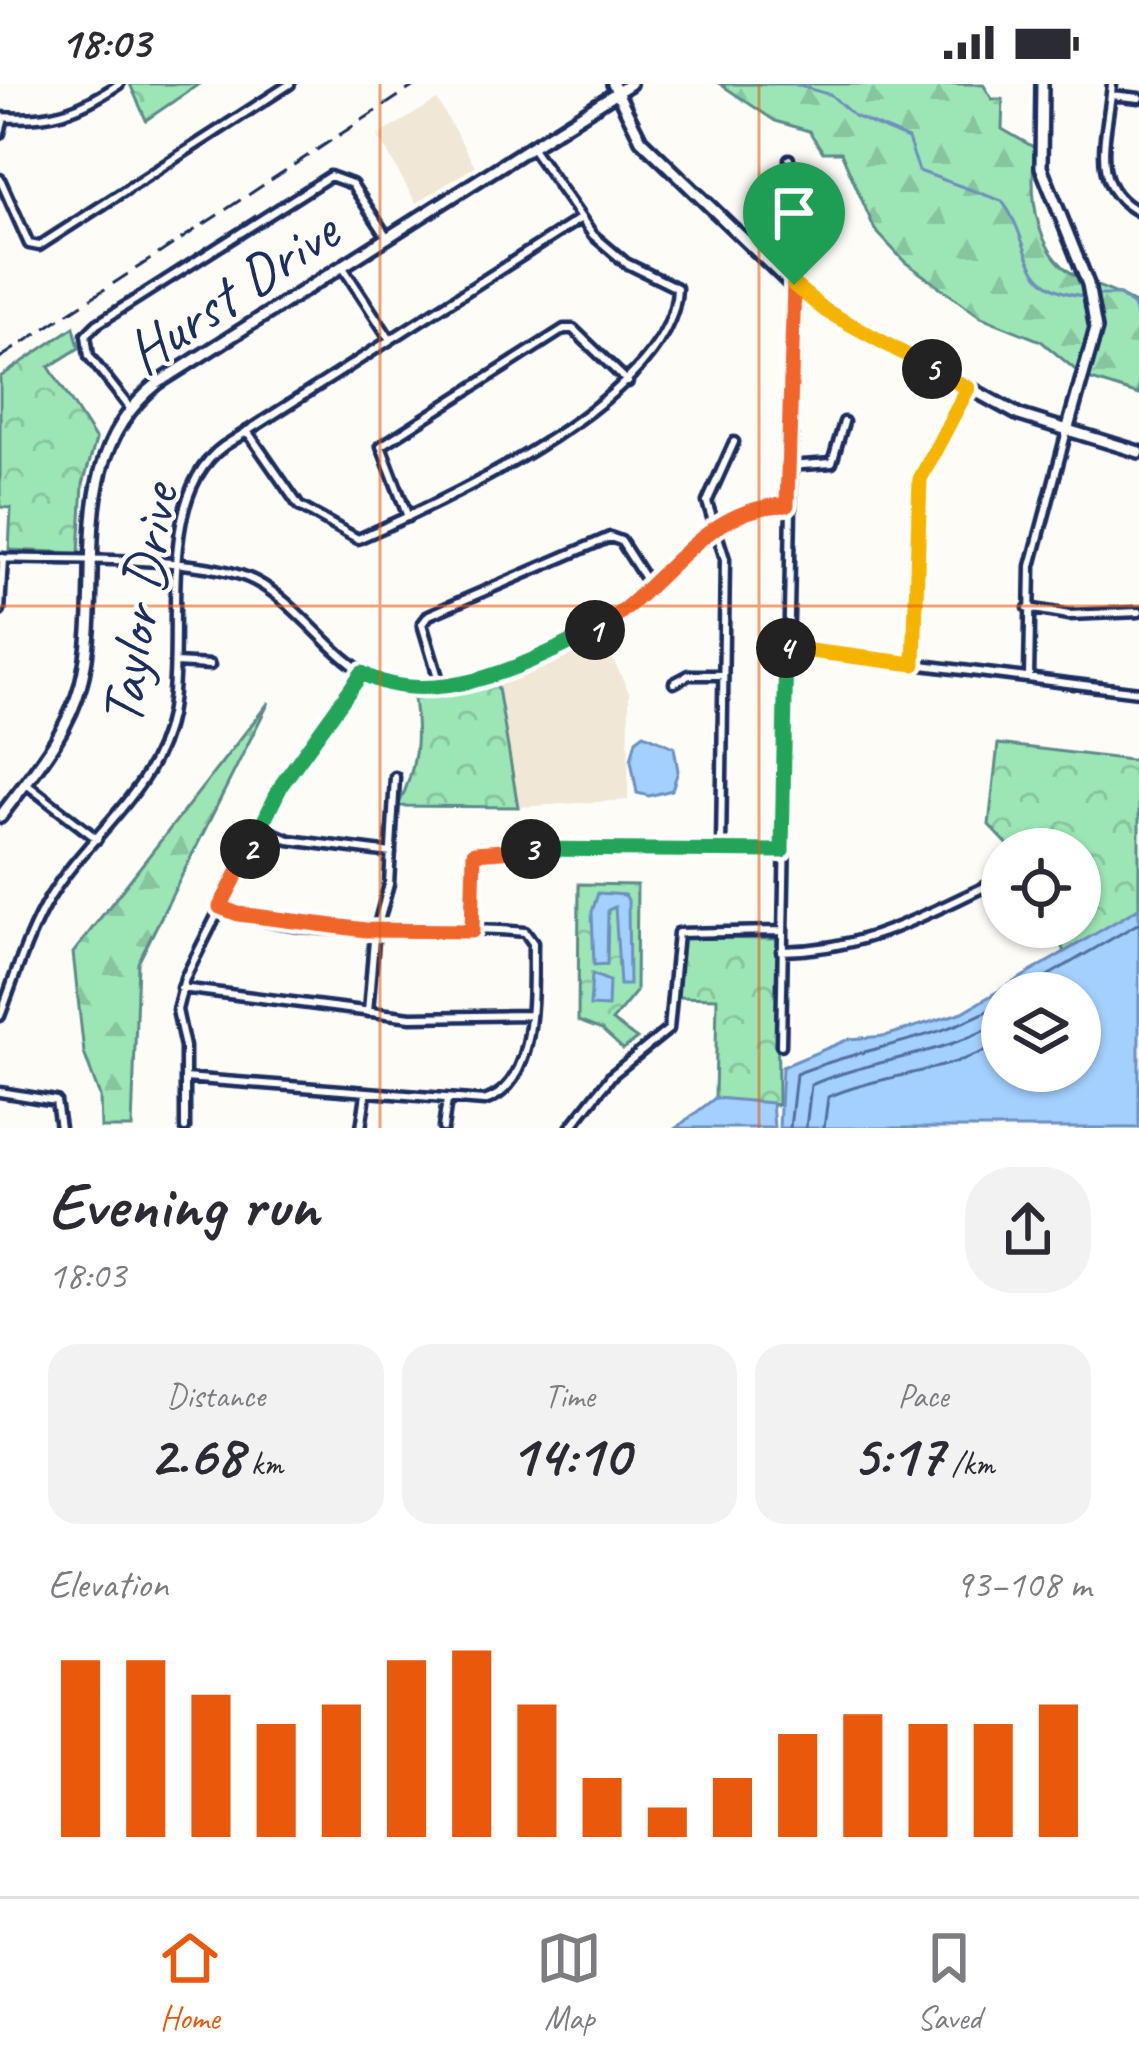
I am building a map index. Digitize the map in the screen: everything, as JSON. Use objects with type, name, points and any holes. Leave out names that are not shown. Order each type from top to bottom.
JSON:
[{"type":"street","points":[[0,133],[2,117],[63,116],[119,84]]},
{"type":"street","points":[[263,84],[269,93]]},
{"type":"street","points":[[0,179],[29,244],[39,246],[226,128],[269,93],[290,84]]},
{"type":"street","name":"Hurst Drive","points":[[0,817],[64,728],[80,685],[99,470],[130,409],[158,383],[614,88],[630,84]]},
{"type":"street","points":[[1029,678],[1028,608],[1034,554],[1096,329],[1088,284],[1041,167],[1042,84]]},
{"type":"street","points":[[1112,84],[1105,182],[1115,198],[1139,212]]},
{"type":"street","points":[[614,88],[641,140],[826,311],[968,388],[1066,431],[1139,452]]},
{"type":"street","points":[[1111,95],[1139,98]]},
{"type":"street","points":[[247,431],[290,498],[349,538],[464,492],[628,382],[654,345],[677,288],[626,262],[578,220],[530,146]]},
{"type":"street","points":[[781,1045],[787,505],[797,184],[789,159]]},
{"type":"street","points":[[130,409],[88,356],[85,341],[92,327],[330,176],[350,181],[387,237]]},
{"type":"street","name":"Taylor Drive","points":[[0,1016],[47,901],[134,796],[159,753],[171,711],[191,482],[210,457],[247,431],[578,220]]},
{"type":"street","points":[[342,266],[390,340]]},
{"type":"street","points":[[408,517],[381,446],[564,329],[574,329],[628,382]]},
{"type":"street","points":[[914,664],[920,479],[968,388]]},
{"type":"street","points":[[788,466],[832,463],[844,422]]},
{"type":"street","points":[[721,850],[725,552],[707,495],[734,442]]},
{"type":"street","points":[[0,611],[1,558],[223,570],[258,583],[362,673],[399,687],[442,687],[520,663],[590,633],[651,588],[715,525],[748,509],[787,505]]},
{"type":"street","points":[[442,687],[422,624],[429,615],[610,536],[621,542],[651,588]]},
{"type":"street","points":[[1028,608],[1069,615],[1139,612]]},
{"type":"street","points":[[785,648],[1139,692]]},
{"type":"street","points":[[175,663],[210,665]]},
{"type":"street","points":[[185,1128],[177,1010],[181,988],[289,775],[362,673]]},
{"type":"street","points":[[674,682],[689,674],[723,675]]},
{"type":"street","points":[[368,1012],[377,930],[388,892],[395,777]]},
{"type":"street","points":[[26,783],[97,838]]},
{"type":"street","points":[[261,828],[297,842],[391,853]]},
{"type":"street","points":[[472,931],[473,856],[480,849],[782,851]]},
{"type":"street","points":[[781,951],[830,951],[879,936],[981,889]]},
{"type":"street","points":[[185,1078],[446,1100],[493,1098],[523,1057],[531,1015],[532,938],[520,931],[377,930],[247,917],[220,907]]},
{"type":"street","points":[[570,1128],[612,1075],[669,1029],[678,933],[781,931]]},
{"type":"street","points":[[181,988],[418,1017],[531,1015]]},
{"type":"street","points":[[0,1092],[56,1101],[60,1128]]},
{"type":"street","points":[[362,1128],[366,1094]]},
{"type":"street","points":[[442,1128],[446,1100]]},
{"type":"shaded area","points":[[437,100],[475,166],[416,203],[378,136]]},
{"type":"shaded area","points":[[603,639],[629,692],[628,800],[518,807],[497,682]]},
{"type":"green space","points":[[130,84],[199,84],[146,120]]},
{"type":"green space","points":[[720,84],[983,84],[992,99],[1003,99],[1002,129],[1035,148],[1035,206],[1046,243],[1056,258],[1069,272],[1139,307],[1139,395],[1085,378],[1041,341],[981,317],[905,262],[875,230],[841,152],[823,152],[809,131],[775,121]]},
{"type":"green space","points":[[74,327],[79,348],[49,367],[96,440],[83,484],[79,553],[9,550],[11,508],[0,507],[0,377]]},
{"type":"green space","points":[[497,682],[518,807],[398,806],[415,754],[414,699]]},
{"type":"green space","points":[[269,702],[138,963],[132,1128],[101,1128],[100,1097],[84,1053],[73,953]]},
{"type":"green space","points":[[998,744],[1139,761],[1139,908],[1101,932],[1101,828],[989,825]]},
{"type":"green space","points":[[579,884],[637,885],[636,992],[612,1021],[637,1039],[623,1049],[602,1030],[578,1021]]},
{"type":"green space","points":[[682,938],[777,939],[778,1105],[715,1098],[717,998],[676,997]]},
{"type":"water","points":[[644,734],[674,747],[678,771],[672,790],[649,796],[637,793],[631,760],[636,740]]},
{"type":"water","points":[[598,893],[625,895],[628,900],[629,985],[620,985],[615,907],[608,910],[607,964],[594,965],[592,912]]},
{"type":"water","points":[[1139,908],[1139,1128],[779,1128],[782,1067],[849,1039],[885,1036],[963,1012],[981,1001],[981,1092],[1101,1092],[1101,972],[1031,972],[1071,948],[1101,948],[1101,930]]},
{"type":"water","points":[[592,974],[609,981],[608,1007],[590,1006]]},
{"type":"water","points":[[715,1098],[772,1103],[774,1128],[676,1128]]},
{"type":"waterway","points":[[794,84],[831,95],[854,116],[908,139],[919,171],[1002,201],[1037,274],[1063,292],[1085,296]]},
{"type":"waterway","points":[[1095,295],[1120,295],[1133,306],[1139,324]]},
{"type":"railway","points":[[0,358],[417,84]]},
{"type":"route","points":[[794,285],[826,311],[968,388],[920,479],[914,664],[785,648],[782,851],[483,848],[473,856],[472,931],[366,930],[247,917],[220,907],[282,784],[362,673],[415,690],[520,663],[610,621],[724,519],[748,509],[787,505],[794,285]]}]
